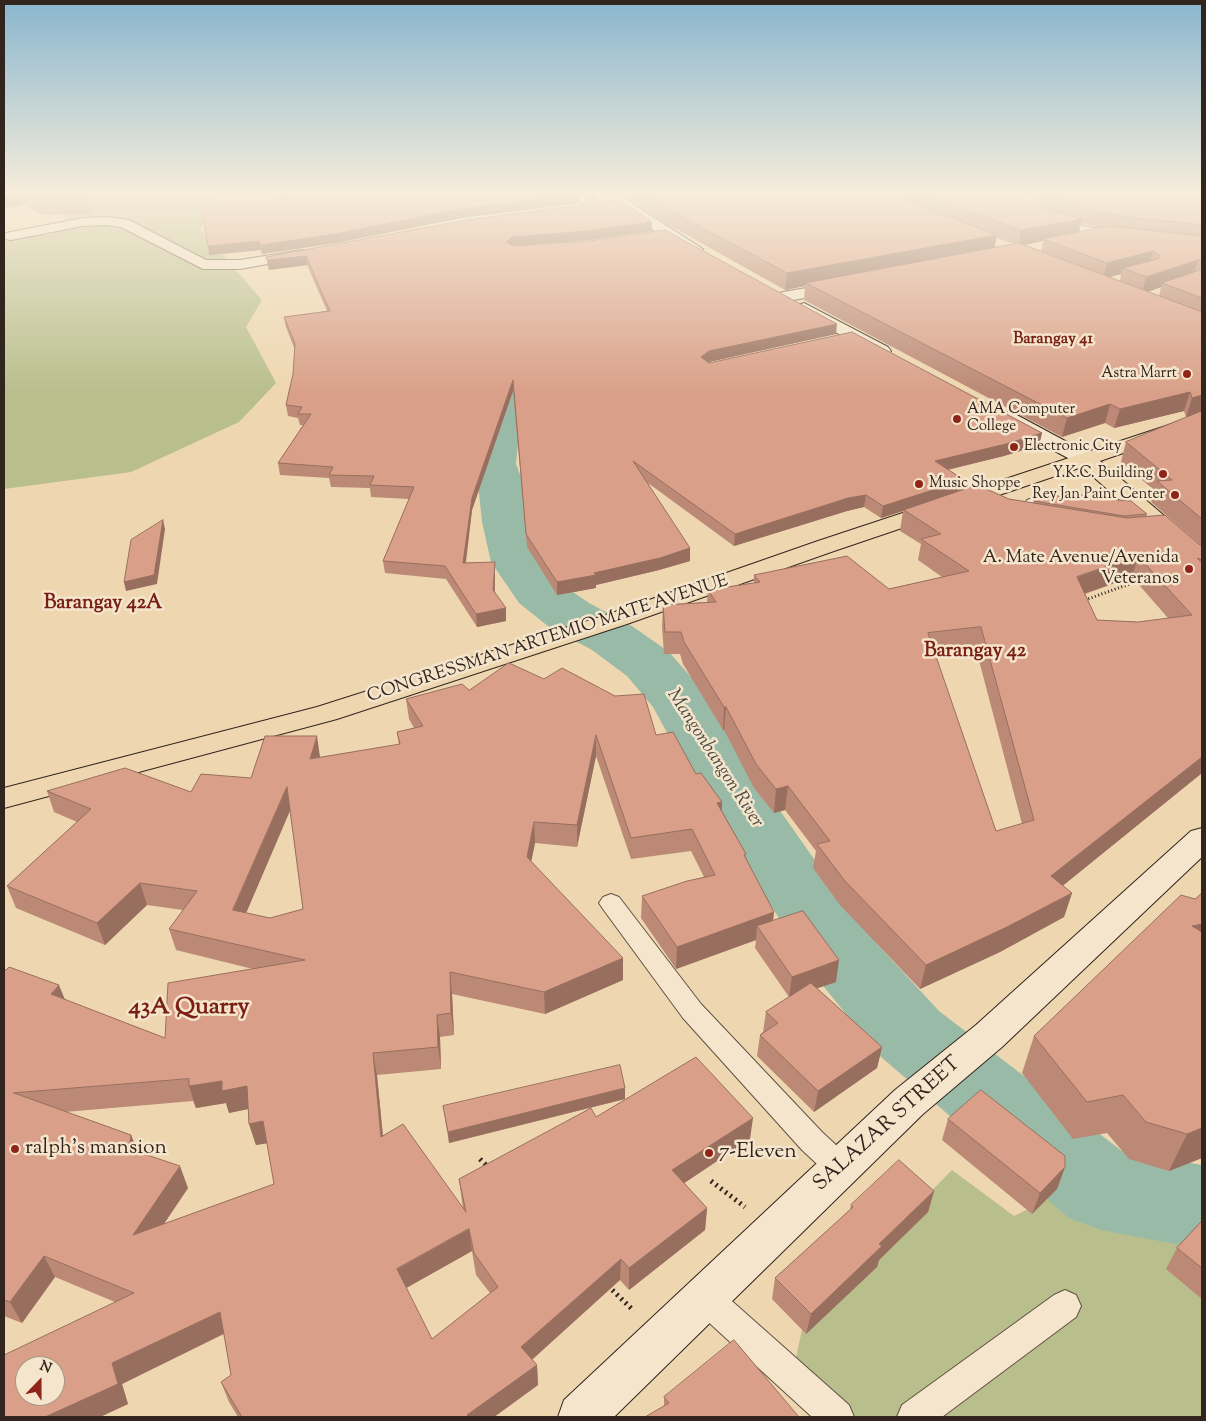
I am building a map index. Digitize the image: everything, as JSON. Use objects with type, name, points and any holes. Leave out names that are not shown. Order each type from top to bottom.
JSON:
[{"type":"main road","name":"CONGRESSMAN ARTEMIO MATE AVENUE","points":[[4,798],[327,713],[980,501],[1086,460],[1202,420]]},
{"type":"main road","points":[[1106,477],[1110,459],[1126,446]]},
{"type":"main road","points":[[1086,460],[1135,503],[1156,529],[1202,560]]},
{"type":"street","points":[[198,261],[218,266],[260,261]]},
{"type":"street","points":[[783,298],[855,284]]},
{"type":"street","points":[[767,288],[897,358]]},
{"type":"street","points":[[991,409],[1086,460]]},
{"type":"street","name":"SALAZAR STREET","points":[[581,1417],[840,1166],[909,1102],[989,1036],[1202,839]]},
{"type":"lane","points":[[835,340],[854,336]]},
{"type":"lane","points":[[1027,514],[1055,495],[1105,504],[1135,503]]},
{"type":"lane","points":[[611,903],[692,1011],[812,1141],[840,1166]]},
{"type":"lane","points":[[704,1297],[837,1417]]},
{"type":"lane","points":[[914,1417],[1065,1306]]},
{"type":"path","points":[[1079,601],[1141,579]]},
{"type":"path","points":[[480,1159],[494,1173]]},
{"type":"path","points":[[711,1181],[743,1205],[772,1232]]},
{"type":"path","points":[[605,1283],[661,1338]]},
{"type":"green space","points":[[4,261],[228,261],[262,300],[246,327],[276,383],[239,422],[131,472],[4,489]]},
{"type":"green space","points":[[952,1170],[1014,1216],[1065,1191],[1202,1220],[1202,1417],[831,1417],[792,1375],[804,1321]]},
{"type":"building","points":[[308,261],[722,261],[837,324],[709,351],[701,357],[709,363],[852,332],[1042,433],[1006,444],[935,461],[964,480],[883,506],[866,495],[848,498],[735,534],[633,461],[690,548],[660,558],[594,573],[596,575],[557,582],[526,534],[513,380],[472,498],[463,563],[495,562],[493,590],[506,608],[476,614],[445,566],[383,561],[414,487],[370,485],[374,476],[329,475],[333,467],[278,463],[311,414],[298,414],[302,407],[286,405],[293,374],[295,344],[284,317],[330,311]]},
{"type":"building","points":[[765,261],[852,261],[787,273]]},
{"type":"building","points":[[921,261],[1068,261],[1202,312],[1202,395],[1192,398],[1190,392],[1120,409],[1110,404],[1067,418],[806,283]]},
{"type":"building","points":[[1149,261],[1194,261],[1146,277],[1123,268]]},
{"type":"building","points":[[1202,270],[1202,298],[1162,283]]},
{"type":"building","points":[[1202,411],[1202,519],[1157,481],[1172,480],[1126,442]]},
{"type":"building","points":[[977,485],[1009,499],[1127,518],[1165,515],[1202,546],[1202,560],[1197,558],[1202,563],[1202,757],[1051,876],[1072,893],[1007,927],[926,965],[844,880],[817,844],[830,841],[788,786],[776,789],[756,764],[726,707],[724,707],[684,642],[681,632],[665,632],[663,605],[716,602],[708,590],[760,582],[754,575],[847,556],[889,589],[969,571],[921,539],[941,534],[904,510]],"holes":[[[1138,556],[1192,615],[1138,622],[1097,620],[1077,577]],[[981,627],[1034,820],[996,831],[928,633]]]},
{"type":"building","points":[[1054,494],[1067,500],[1094,498],[1131,501],[1147,514],[1124,516],[1034,501]]},
{"type":"building","points":[[163,520],[154,575],[124,582],[131,540]]},
{"type":"building","points":[[509,663],[544,679],[562,668],[615,696],[644,694],[656,735],[673,732],[696,774],[701,773],[722,802],[717,803],[746,854],[744,855],[774,912],[677,947],[642,896],[687,881],[715,875],[692,829],[631,838],[596,735],[577,825],[534,822],[527,857],[623,958],[544,992],[450,972],[451,1013],[437,1015],[438,1047],[373,1053],[381,1137],[403,1124],[466,1212],[459,1179],[591,1108],[596,1117],[696,1057],[753,1118],[672,1170],[707,1208],[629,1268],[621,1259],[521,1347],[537,1365],[467,1415],[469,1417],[242,1417],[221,1382],[231,1375],[220,1312],[112,1363],[118,1384],[45,1417],[4,1417],[4,1355],[134,1293],[44,1256],[10,1302],[4,1300],[4,969],[6,970],[9,967],[59,985],[51,994],[165,1038],[168,983],[305,960],[169,929],[197,891],[140,883],[97,923],[7,886],[91,809],[47,791],[125,768],[191,792],[201,774],[251,778],[265,736],[317,736],[310,759],[400,744],[397,732],[423,726],[406,699],[462,684],[469,690]],"holes":[[[287,787],[303,909],[270,918],[233,910]],[[189,1079],[189,1086],[222,1081],[222,1091],[247,1086],[249,1124],[263,1121],[274,1184],[133,1235],[180,1166],[129,1149],[131,1135],[14,1093]],[[469,1229],[474,1253],[498,1287],[432,1339],[397,1269]]]},
{"type":"building","points":[[1202,893],[1202,924],[1192,926],[1202,932],[1202,1128],[1187,1134],[1146,1122],[1123,1095],[1087,1102],[1034,1036],[1181,895],[1195,899]]},
{"type":"building","points":[[803,911],[839,960],[792,977],[757,926]]},
{"type":"building","points":[[811,983],[882,1047],[818,1091],[760,1035],[778,1023],[766,1012]]},
{"type":"building","points":[[620,1065],[625,1088],[448,1132],[443,1106]]},
{"type":"building","points":[[981,1090],[1065,1156],[1065,1167],[1040,1193],[948,1119]]},
{"type":"building","points":[[899,1160],[934,1191],[879,1244],[882,1246],[811,1314],[775,1278],[853,1207],[851,1205]]},
{"type":"building","points":[[1202,1221],[1202,1268],[1177,1248]]},
{"type":"building","points":[[734,1340],[799,1417],[645,1417],[669,1403],[664,1397]]},
{"type":"waterway","name":"Mangonbangon River","points":[[533,368],[511,393],[499,415],[493,464],[503,493],[507,522],[517,562],[538,592],[569,615],[612,638],[648,664],[679,700],[731,789],[789,877],[851,966],[910,1034],[1101,1189],[1202,1207]]},
{"type":"place","name":"Astra Marrt","points":[[1187,374]]},
{"type":"place","name":"AMA Computer College","points":[[957,419]]},
{"type":"place","name":"Electronic City","points":[[1014,447]]},
{"type":"place","name":"Y.K.C. Building","points":[[1163,474]]},
{"type":"place","name":"Music Shoppe","points":[[919,484]]},
{"type":"place","name":"Rey Jan Paint Center","points":[[1175,495]]},
{"type":"place","name":"A. Mate Avenue/Avenida Veteranos","points":[[1189,569]]},
{"type":"place","name":"ralph's mansion","points":[[15,1149]]},
{"type":"place","name":"7-Eleven","points":[[709,1153]]},
{"type":"district","name":"Barangay 41","points":[[1053,340]]},
{"type":"district","name":"Barangay 42A","points":[[103,605]]},
{"type":"district","name":"Barangay 42","points":[[975,653]]},
{"type":"district","name":"43A Quarry","points":[[189,1009]]}]
